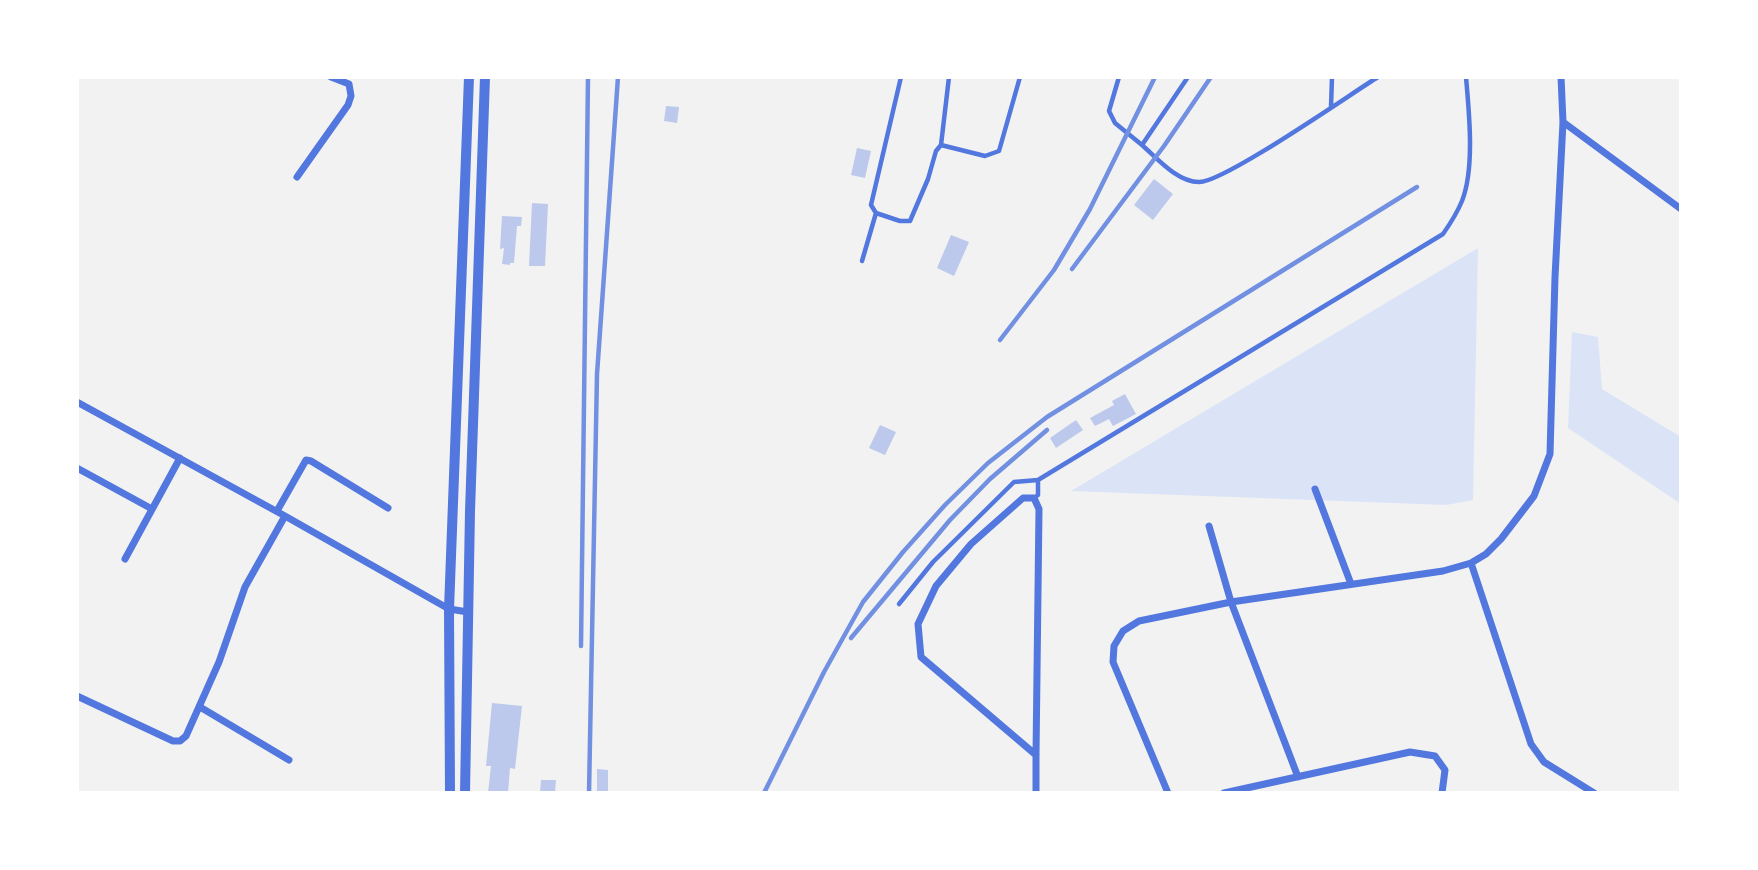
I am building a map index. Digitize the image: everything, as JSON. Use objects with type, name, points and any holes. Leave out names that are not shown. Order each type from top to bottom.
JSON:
[{"type":"street","points":[[297,177],[348,105],[352,89],[331,77]]},
{"type":"street","points":[[450,793],[449,609],[469,77]]},
{"type":"street","points":[[465,793],[485,77]]},
{"type":"street","points":[[1168,793],[1113,662],[1114,646],[1123,631],[1139,621],[1231,602],[1443,571],[1471,563],[1486,554],[1501,539],[1534,496],[1550,454],[1563,122],[1561,77]]},
{"type":"street","points":[[1563,122],[1681,209]]},
{"type":"street","points":[[77,402],[449,609],[468,612]]},
{"type":"street","points":[[125,559],[180,458]]},
{"type":"street","points":[[277,511],[306,460],[388,508]]},
{"type":"street","points":[[77,468],[152,509]]},
{"type":"street","points":[[1315,489],[1350,584]]},
{"type":"street","points":[[1036,755],[920,657],[918,624],[936,586],[971,544],[1023,498],[1034,498],[1039,509],[1036,793]]},
{"type":"street","points":[[77,696],[173,741],[180,741],[186,736],[224,650],[245,587],[285,516]]},
{"type":"street","points":[[1209,526],[1231,602],[1298,777]]},
{"type":"street","points":[[1471,563],[1531,744],[1545,762],[1594,793]]},
{"type":"street","points":[[200,707],[289,760]]},
{"type":"street","points":[[1224,793],[1410,752],[1435,756],[1445,770],[1442,793]]},
{"type":"lane","points":[[901,77],[871,205],[876,213],[900,221],[910,221],[928,179],[936,151],[941,145],[949,77]]},
{"type":"lane","points":[[941,145],[985,156],[999,151],[1020,77]]},
{"type":"lane","points":[[1119,77],[1109,111],[1115,122],[1166,167],[1189,181],[1201,183],[1232,169],[1378,77]]},
{"type":"lane","points":[[1142,145],[1188,77]]},
{"type":"lane","points":[[1331,107],[1332,77]]},
{"type":"lane","points":[[899,604],[933,562],[1014,482],[1038,480],[1443,234],[1454,219],[1463,199],[1467,178],[1471,127],[1466,77]]},
{"type":"lane","points":[[862,261],[876,213]]},
{"type":"lane","points":[[1034,498],[1038,495],[1038,480]]},
{"type":"shaded area","points":[[1478,248],[1473,500],[1446,505],[1071,491]]},
{"type":"shaded area","points":[[1572,332],[1598,337],[1602,389],[1681,437],[1681,504],[1568,428]]},
{"type":"building","points":[[666,106],[679,107],[677,123],[664,121]]},
{"type":"building","points":[[857,148],[871,151],[865,178],[851,175]]},
{"type":"building","points":[[1154,179],[1173,194],[1153,220],[1134,205]]},
{"type":"building","points":[[532,203],[548,204],[545,266],[529,266]]},
{"type":"building","points":[[502,216],[522,217],[521,226],[517,226],[514,263],[510,265],[502,264]]},
{"type":"building","points":[[951,235],[969,242],[954,276],[937,268]]},
{"type":"building","points":[[1125,394],[1136,414],[1113,426],[1109,419],[1095,426],[1090,418],[1114,405],[1112,401]]},
{"type":"building","points":[[1076,420],[1083,430],[1056,448],[1050,438]]},
{"type":"building","points":[[880,425],[896,432],[885,455],[869,448]]},
{"type":"building","points":[[492,703],[522,706],[515,769],[510,768],[508,793],[488,793],[491,766],[486,766]]},
{"type":"building","points":[[597,769],[608,770],[608,793],[597,793]]},
{"type":"building","points":[[541,780],[556,780],[555,793],[540,793]]},
{"type":"railway","points":[[581,646],[588,77]]},
{"type":"railway","points":[[589,793],[597,374],[618,77]]},
{"type":"railway","points":[[1000,340],[1054,270],[1090,209],[1155,77]]},
{"type":"railway","points":[[1072,269],[1164,146],[1211,77]]},
{"type":"railway","points":[[764,793],[824,672],[863,602],[945,505],[988,463],[1047,417],[1417,187]]},
{"type":"railway","points":[[851,638],[950,520],[990,479],[1047,430]]}]
